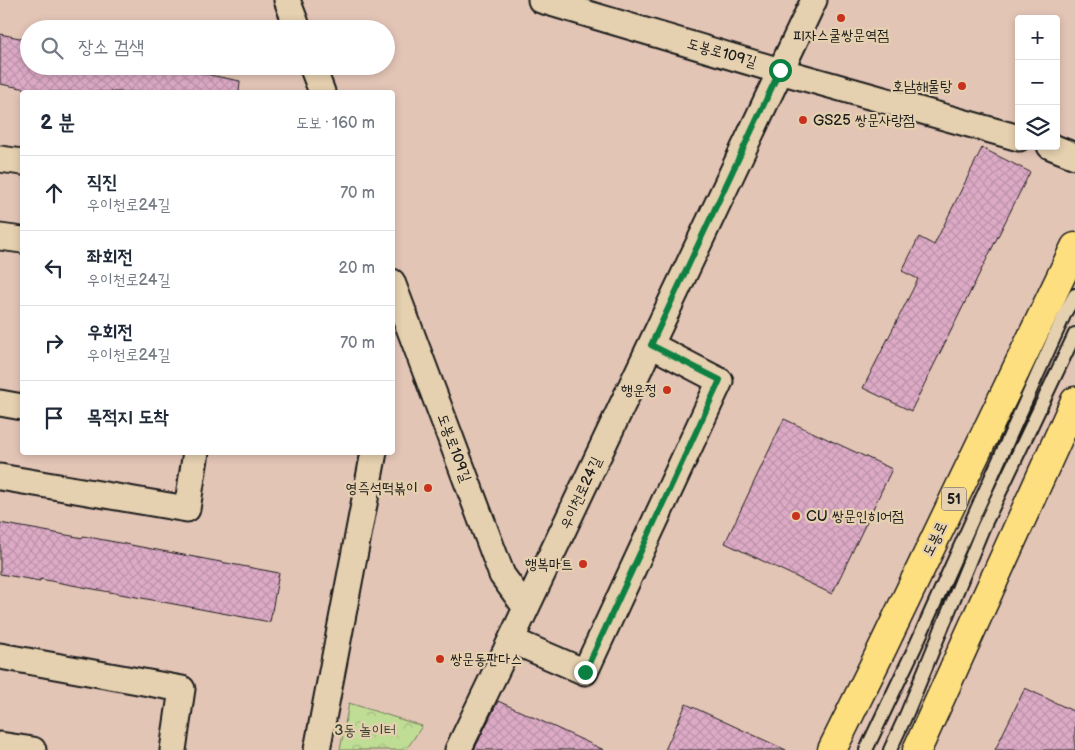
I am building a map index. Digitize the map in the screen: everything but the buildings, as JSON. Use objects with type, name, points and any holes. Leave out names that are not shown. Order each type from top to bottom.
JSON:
[{"type":"main road","name":"도봉로","points":[[832,750],[1075,247]]},
{"type":"main road","points":[[917,750],[1075,401]]},
{"type":"street","points":[[288,0],[295,20]]},
{"type":"street","name":"도봉로109길","points":[[541,0],[1015,137]]},
{"type":"street","name":"우이천로24길","points":[[458,750],[814,0]]},
{"type":"street","points":[[315,75],[321,90]]},
{"type":"street","points":[[1060,150],[1075,156]]},
{"type":"street","points":[[0,159],[20,162]]},
{"type":"street","points":[[0,237],[20,240]]},
{"type":"street","name":"도봉로109길","points":[[395,290],[502,576],[526,608]]},
{"type":"street","points":[[511,640],[585,672],[720,380],[651,345]]},
{"type":"street","points":[[0,403],[20,407]]},
{"type":"street","points":[[0,477],[187,509],[196,455]]},
{"type":"street","points":[[318,750],[373,455]]},
{"type":"street","points":[[0,656],[182,689],[173,750]]},
{"type":"street","points":[[0,745],[32,750]]},
{"type":"lane","points":[[866,750],[915,647],[1066,311],[1075,295]]},
{"type":"lane","points":[[890,750],[983,528],[1075,334]]},
{"type":"green space","name":"3동 놀이터","points":[[349,703],[422,726],[406,750],[340,750]]},
{"type":"place","name":"피자스쿨쌍문역점","points":[[841,18]]},
{"type":"place","name":"호남해물탕","points":[[962,86]]},
{"type":"place","name":"GS25 쌍문사랑점","points":[[803,120]]},
{"type":"place","name":"행운정","points":[[667,390]]},
{"type":"place","name":"영즉석떡볶이","points":[[428,488]]},
{"type":"place","name":"CU 쌍문인히어점","points":[[796,516]]},
{"type":"place","name":"행복마트","points":[[583,564]]},
{"type":"place","name":"쌍문동판다스","points":[[440,659]]},
{"type":"route","points":[[585,672],[720,380],[651,345],[780,70]]}]
